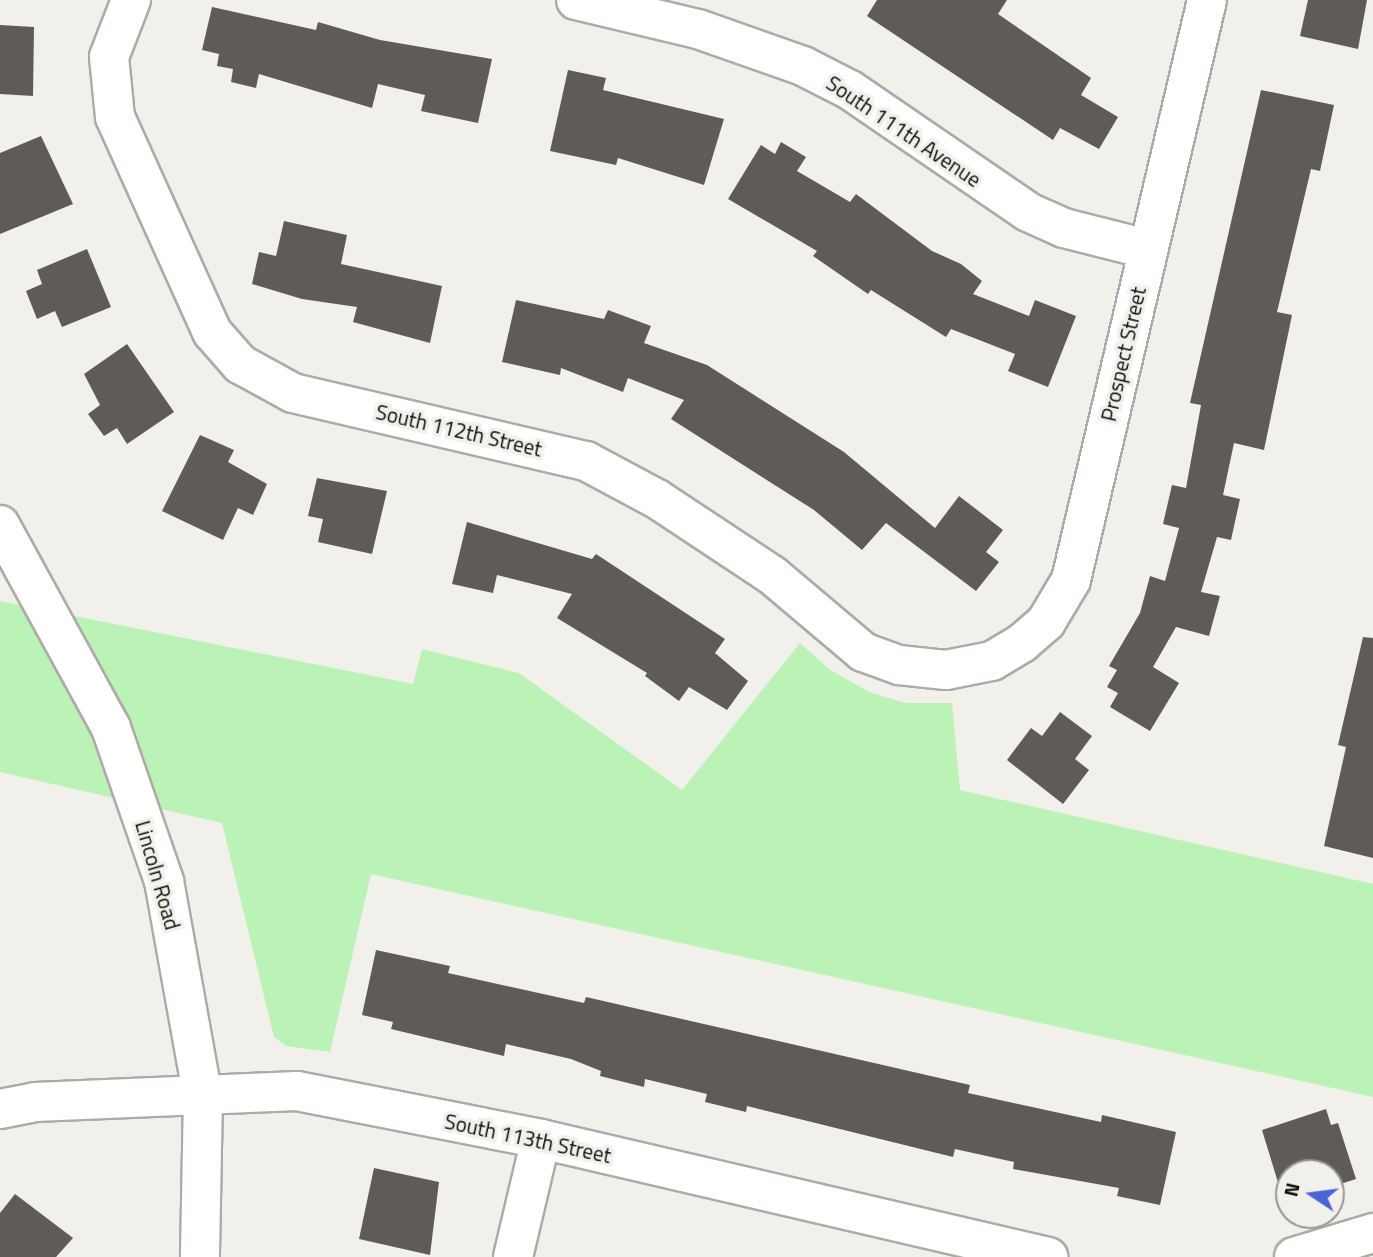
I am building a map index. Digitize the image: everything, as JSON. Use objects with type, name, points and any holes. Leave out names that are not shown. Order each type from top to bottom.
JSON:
[{"type":"street","name":"South 112th Street","points":[[131,0],[112,42],[108,71],[120,132],[212,332],[253,374],[293,393],[586,461],[657,499],[772,575],[863,652],[915,668],[977,666]]},
{"type":"street","name":"South 111th Avenue","points":[[576,0],[698,29],[803,66],[850,90],[1028,212],[1064,228],[1147,249]]},
{"type":"street","name":"Prospect Street","points":[[977,666],[1034,634],[1071,580],[1206,0]]},
{"type":"street","name":"Lincoln Road","points":[[0,525],[111,728],[164,881],[203,1097],[200,1257]]},
{"type":"street","name":"South 113th Street","points":[[0,1109],[35,1102],[297,1091],[541,1139],[1048,1257]]},
{"type":"street","points":[[513,1257],[541,1139]]},
{"type":"street","points":[[1294,1257],[1373,1233]]},
{"type":"green space","points":[[0,601],[413,684],[422,649],[519,673],[682,790],[800,643],[829,669],[869,692],[905,703],[952,703],[960,790],[1373,884],[1373,1097],[371,874],[330,1052],[286,1046],[274,1037],[222,823],[0,772]]},
{"type":"building","points":[[877,0],[1007,0],[998,14],[1091,78],[1081,95],[1118,117],[1099,149],[1060,128],[1053,140],[867,16]]},
{"type":"building","points":[[1308,0],[1367,0],[1358,49],[1300,36]]},
{"type":"building","points":[[212,7],[316,30],[318,22],[380,40],[492,59],[478,123],[421,111],[425,95],[378,84],[372,108],[259,74],[256,88],[231,82],[233,69],[217,66],[219,54],[202,50]]},
{"type":"building","points":[[0,25],[34,27],[33,96],[0,94]]},
{"type":"building","points":[[568,70],[606,78],[603,90],[724,119],[704,185],[618,158],[616,165],[550,151]]},
{"type":"building","points":[[1261,90],[1334,105],[1320,171],[1311,169],[1277,312],[1292,315],[1264,450],[1234,443],[1223,495],[1240,499],[1231,540],[1217,537],[1201,592],[1220,596],[1209,636],[1176,627],[1153,667],[1179,683],[1150,731],[1110,707],[1118,693],[1107,687],[1117,670],[1109,666],[1140,613],[1150,576],[1165,581],[1179,528],[1163,524],[1172,485],[1186,488],[1201,405],[1190,403]]},
{"type":"building","points":[[41,136],[73,204],[0,234],[0,153]]},
{"type":"building","points":[[781,142],[806,157],[797,171],[850,202],[856,194],[932,251],[961,264],[982,281],[973,294],[1029,316],[1035,300],[1076,316],[1048,387],[1008,371],[1015,354],[951,329],[946,337],[871,290],[868,294],[813,256],[817,251],[728,199],[761,145],[775,154]]},
{"type":"building","points":[[284,221],[347,235],[341,264],[442,286],[430,343],[353,322],[357,307],[302,299],[252,284],[259,252],[276,256]]},
{"type":"building","points":[[87,249],[111,307],[62,327],[55,311],[37,319],[26,291],[42,284],[37,270]]},
{"type":"building","points":[[516,300],[604,319],[608,310],[651,326],[644,343],[707,365],[844,452],[935,528],[959,496],[1003,530],[986,552],[999,562],[976,591],[886,523],[862,550],[814,510],[671,419],[684,400],[628,378],[623,392],[561,368],[560,375],[502,362]]},
{"type":"building","points":[[127,344],[174,412],[127,444],[117,428],[104,436],[88,414],[100,405],[84,374]]},
{"type":"building","points":[[200,435],[234,450],[228,462],[267,484],[253,515],[238,508],[223,540],[162,511]]},
{"type":"building","points":[[317,478],[387,491],[372,554],[318,542],[323,519],[308,516]]},
{"type":"building","points":[[467,522],[592,559],[596,554],[725,639],[715,653],[748,681],[727,710],[689,687],[679,701],[645,676],[647,673],[557,618],[572,594],[497,575],[493,593],[452,584]]},
{"type":"building","points":[[1363,637],[1373,638],[1373,858],[1324,846],[1346,747],[1338,745]]},
{"type":"building","points":[[1060,712],[1092,736],[1075,759],[1089,770],[1063,804],[1007,760],[1031,728],[1042,736]]},
{"type":"building","points":[[376,950],[450,966],[448,973],[584,1003],[586,997],[970,1085],[968,1093],[1101,1122],[1102,1115],[1176,1132],[1160,1205],[1117,1196],[1119,1188],[1013,1169],[1014,1162],[955,1149],[953,1157],[747,1106],[746,1112],[705,1102],[707,1094],[645,1079],[644,1087],[600,1076],[601,1071],[571,1059],[506,1044],[504,1056],[391,1029],[393,1022],[362,1015]]},
{"type":"building","points":[[1326,1109],[1331,1125],[1338,1123],[1356,1179],[1345,1183],[1345,1159],[1275,1159],[1275,1173],[1262,1130]]},
{"type":"building","points":[[374,1168],[439,1182],[430,1255],[359,1239]]},
{"type":"building","points":[[15,1194],[73,1238],[56,1257],[0,1257],[0,1213]]}]
